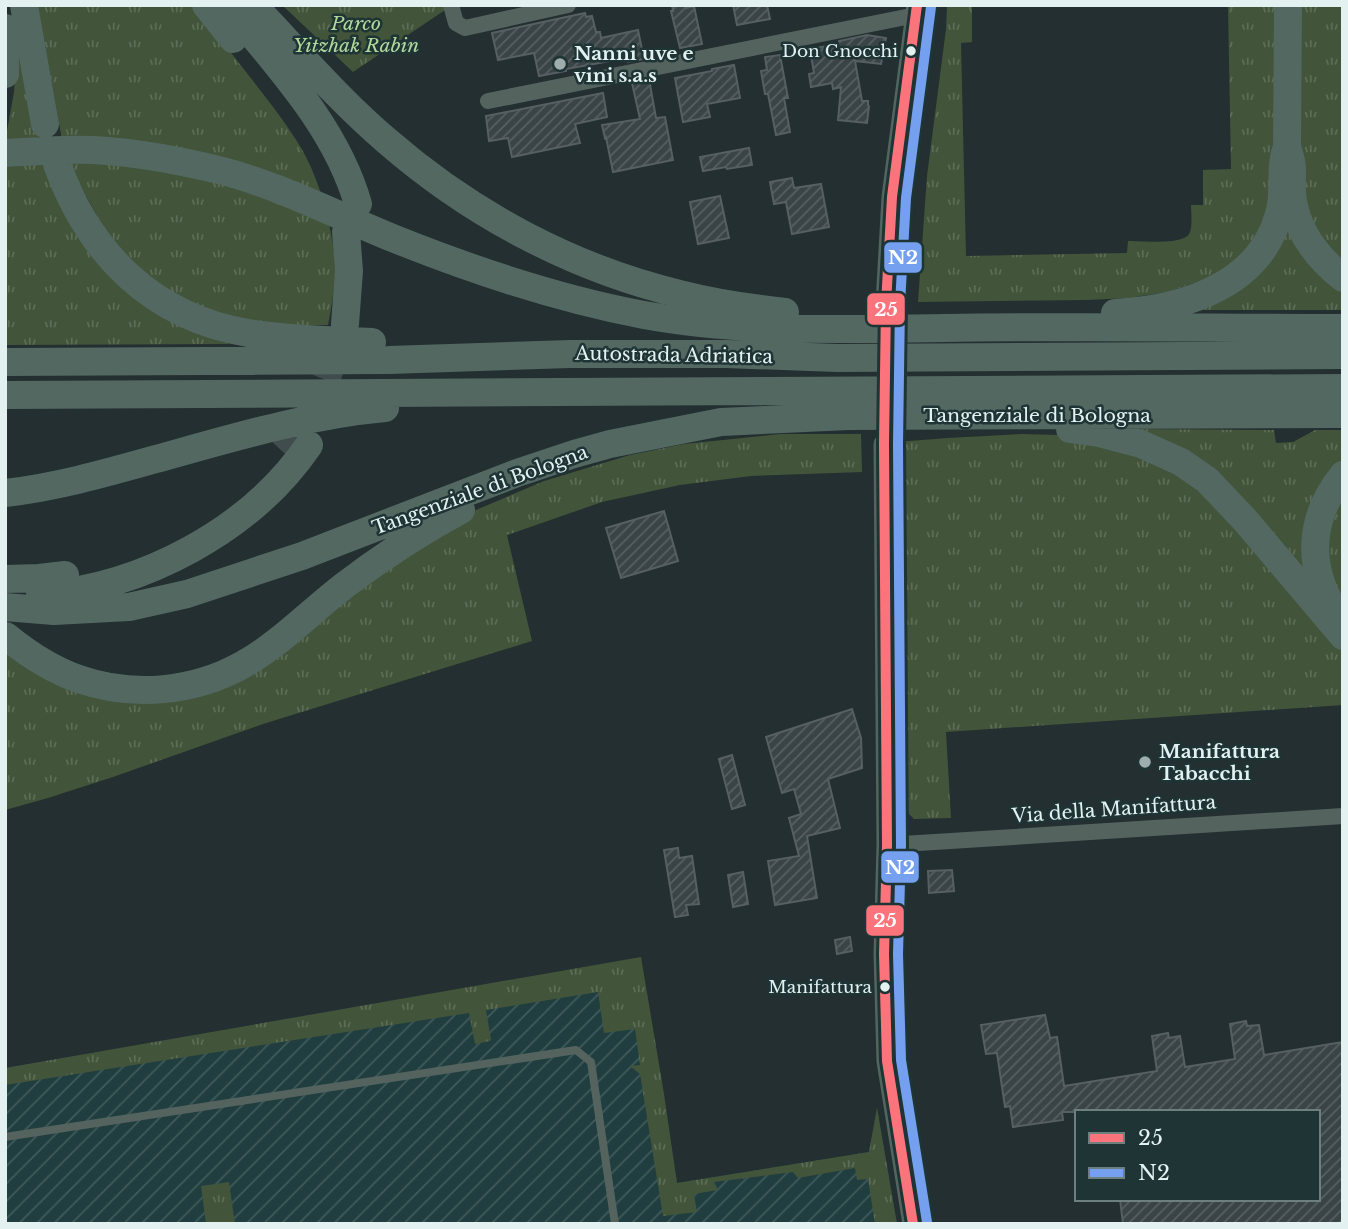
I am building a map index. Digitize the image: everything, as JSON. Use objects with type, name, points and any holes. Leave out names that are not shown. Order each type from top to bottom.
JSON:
[{"type":"highway","points":[[24,5],[45,124]]},
{"type":"highway","points":[[206,5],[309,138],[324,163],[335,200]]},
{"type":"highway","points":[[228,5],[311,109],[345,165],[335,200]]},
{"type":"highway","points":[[254,5],[386,141],[470,204],[560,253],[622,277],[680,294],[793,314],[876,317],[931,328],[1010,315],[1113,313],[1184,302],[1227,283],[1256,257],[1272,232],[1280,210],[1282,164],[1287,147]]},
{"type":"highway","points":[[1287,5],[1287,147],[1292,169],[1292,200],[1300,226],[1319,256],[1343,278]]},
{"type":"highway","points":[[5,28],[5,75]]},
{"type":"highway","points":[[5,153],[67,157],[107,151],[181,162],[225,172],[335,200],[393,238],[540,290],[643,315],[684,321],[741,327],[1343,328]]},
{"type":"highway","points":[[67,157],[66,188],[91,234],[130,278],[153,296],[183,313],[213,325],[301,349]]},
{"type":"highway","points":[[354,326],[349,298],[349,271],[355,236]]},
{"type":"highway","points":[[5,362],[301,349]]},
{"type":"highway","name":"Autostrada Adriatica","points":[[301,349],[726,354],[837,358],[1343,355]]},
{"type":"highway","name":"Autostrada Adriatica","points":[[5,395],[280,393],[369,402],[545,393],[1343,388]]},
{"type":"highway","points":[[5,493],[78,481],[369,402]]},
{"type":"highway","name":"Tangenziale di Bologna","points":[[5,607],[54,611],[129,607],[187,594],[302,556],[517,473],[610,444],[721,422],[872,416],[1343,414]]},
{"type":"highway","points":[[872,416],[961,425],[1073,429],[1114,436],[1162,452],[1194,471],[1219,491],[1343,636]]},
{"type":"highway","points":[[6,636],[50,666],[79,679],[107,687],[165,689],[224,675],[246,663],[301,623],[390,552],[457,512],[544,476],[685,428]]},
{"type":"highway","points":[[5,579],[39,579],[87,572],[168,542],[221,510],[296,449],[281,481],[258,502],[213,536],[173,558],[134,576],[88,588],[54,594],[5,595]]},
{"type":"highway","points":[[1343,475],[1323,506],[1315,549],[1322,587],[1343,622]]},
{"type":"main road","points":[[886,304],[892,197],[917,10]]},
{"type":"main road","points":[[884,444],[887,845],[884,954],[887,1061],[913,1224]]},
{"type":"street","points":[[451,5],[456,23],[465,28],[568,5]]},
{"type":"street","points":[[488,101],[917,10]]},
{"type":"street","name":"Via della Manifattura","points":[[887,845],[1343,816]]},
{"type":"lane","points":[[5,1137],[576,1050],[591,1062],[615,1224]]},
{"type":"shaded area","points":[[643,970],[677,1183],[869,1152],[877,1108],[897,1224],[5,1224],[5,1069]]},
{"type":"green space","points":[[38,5],[193,5],[281,118],[298,143],[313,173],[330,226],[335,261],[335,283],[328,325],[240,321],[181,300],[145,274],[113,245],[65,157]]},
{"type":"green space","name":"Parco Yitzhak Rabin","points":[[282,5],[444,5],[445,10],[353,72]]},
{"type":"green space","points":[[947,5],[972,6],[972,42],[961,43],[966,256],[1127,253],[1128,241],[1179,240],[1189,234],[1191,205],[1203,205],[1203,170],[1231,169],[1228,5],[1278,5],[1277,168],[1259,238],[1226,273],[1167,292],[1088,300],[918,302],[927,176]]},
{"type":"green space","points":[[1297,5],[1343,5],[1343,268],[1301,208]]},
{"type":"green space","points":[[23,50],[78,228],[230,341],[228,344],[5,345],[5,142],[14,92],[16,57]]},
{"type":"green space","points":[[1285,223],[1343,287],[1343,310],[1198,310]]},
{"type":"green space","points":[[1139,429],[1274,430],[1276,443],[1293,442],[1315,430],[1343,430],[1343,464],[1307,575]]},
{"type":"green space","points":[[780,434],[861,434],[862,472],[751,476],[680,485],[602,502],[507,535],[532,641],[263,724],[113,777],[5,810],[5,651],[195,691],[462,516],[544,481],[630,455],[684,444]]},
{"type":"green space","points":[[1022,434],[1058,435],[1096,441],[1183,472],[1343,643],[1343,705],[946,732],[951,818],[914,819],[896,801],[895,786],[896,442]]},
{"type":"green space","points":[[1343,486],[1343,615],[1326,583],[1331,505]]},
{"type":"green space","points":[[641,957],[677,1183],[869,1152],[877,1108],[897,1224],[875,1224],[868,1179],[857,1180],[855,1168],[798,1178],[793,1172],[714,1182],[718,1190],[694,1194],[697,1212],[663,1216],[640,1074],[630,1066],[640,1065],[635,1029],[604,1033],[598,992],[486,1010],[491,1040],[475,1044],[469,1013],[5,1085],[5,1068]]},
{"type":"green space","points":[[229,1182],[235,1224],[206,1224],[201,1186]]},
{"type":"building","points":[[672,5],[685,5],[686,8],[694,6],[702,44],[680,48]]},
{"type":"building","points":[[733,5],[767,5],[770,19],[737,25]]},
{"type":"building","points":[[585,13],[586,17],[592,16],[596,32],[600,32],[601,38],[638,30],[644,59],[628,62],[627,58],[539,76],[534,53],[498,60],[492,33]]},
{"type":"building","points":[[867,35],[886,38],[881,64],[855,61],[862,101],[868,101],[869,106],[867,123],[838,120],[841,87],[833,89],[832,83],[811,87],[809,74],[814,73],[810,49]]},
{"type":"building","points":[[780,55],[788,98],[784,98],[790,132],[776,135],[761,71],[767,70],[765,57]]},
{"type":"building","points":[[734,65],[740,98],[707,104],[710,117],[683,122],[675,78]]},
{"type":"building","points":[[649,79],[656,118],[665,117],[673,160],[613,172],[602,125],[640,119],[632,83]]},
{"type":"building","points":[[603,93],[607,117],[575,124],[580,143],[512,157],[508,138],[489,141],[486,116]]},
{"type":"building","points":[[749,148],[752,165],[703,171],[700,157]]},
{"type":"building","points":[[792,178],[794,188],[821,184],[829,227],[792,234],[786,202],[774,204],[770,182]]},
{"type":"building","points":[[720,196],[729,238],[698,244],[690,202]]},
{"type":"building","points":[[664,511],[678,561],[621,578],[606,528]]},
{"type":"building","points":[[852,709],[861,738],[862,768],[828,779],[840,828],[807,836],[817,898],[775,905],[768,861],[799,856],[789,818],[801,814],[794,789],[782,793],[766,737]]},
{"type":"building","points":[[732,755],[745,805],[732,809],[719,759]]},
{"type":"building","points":[[678,848],[679,858],[692,856],[699,904],[686,905],[688,915],[675,917],[664,850]]},
{"type":"building","points":[[952,870],[954,891],[929,893],[928,871]]},
{"type":"building","points":[[743,872],[748,904],[733,907],[728,875]]},
{"type":"building","points":[[850,937],[852,951],[837,954],[835,940]]},
{"type":"building","points":[[1045,1015],[1050,1038],[1057,1037],[1064,1086],[1157,1071],[1152,1036],[1168,1033],[1169,1038],[1180,1036],[1185,1067],[1235,1059],[1230,1024],[1246,1021],[1247,1026],[1259,1025],[1264,1055],[1343,1042],[1343,1224],[1123,1224],[1120,1201],[1320,1201],[1320,1110],[1075,1110],[1062,1112],[1063,1120],[1013,1127],[1010,1106],[1005,1107],[997,1053],[986,1054],[981,1025]]},
{"type":"tunnel","points":[[283,452],[302,428],[317,399],[340,340]]},
{"type":"transit line","name":"25","points":[[913,1224],[887,1061],[884,954],[887,845],[884,444],[886,304],[892,197],[917,5]]},
{"type":"transit line","name":"N2","points":[[927,1222],[901,1060],[898,954],[901,845],[898,444],[900,304],[906,198],[931,7]]},
{"type":"place","name":"Don Gnocchi","points":[[911,51]]},
{"type":"place","name":"Nanni uve e vini s.a.s","points":[[560,64]]},
{"type":"place","name":"Manifattura Tabacchi","points":[[1145,762]]},
{"type":"place","name":"Manifattura","points":[[885,987]]}]
